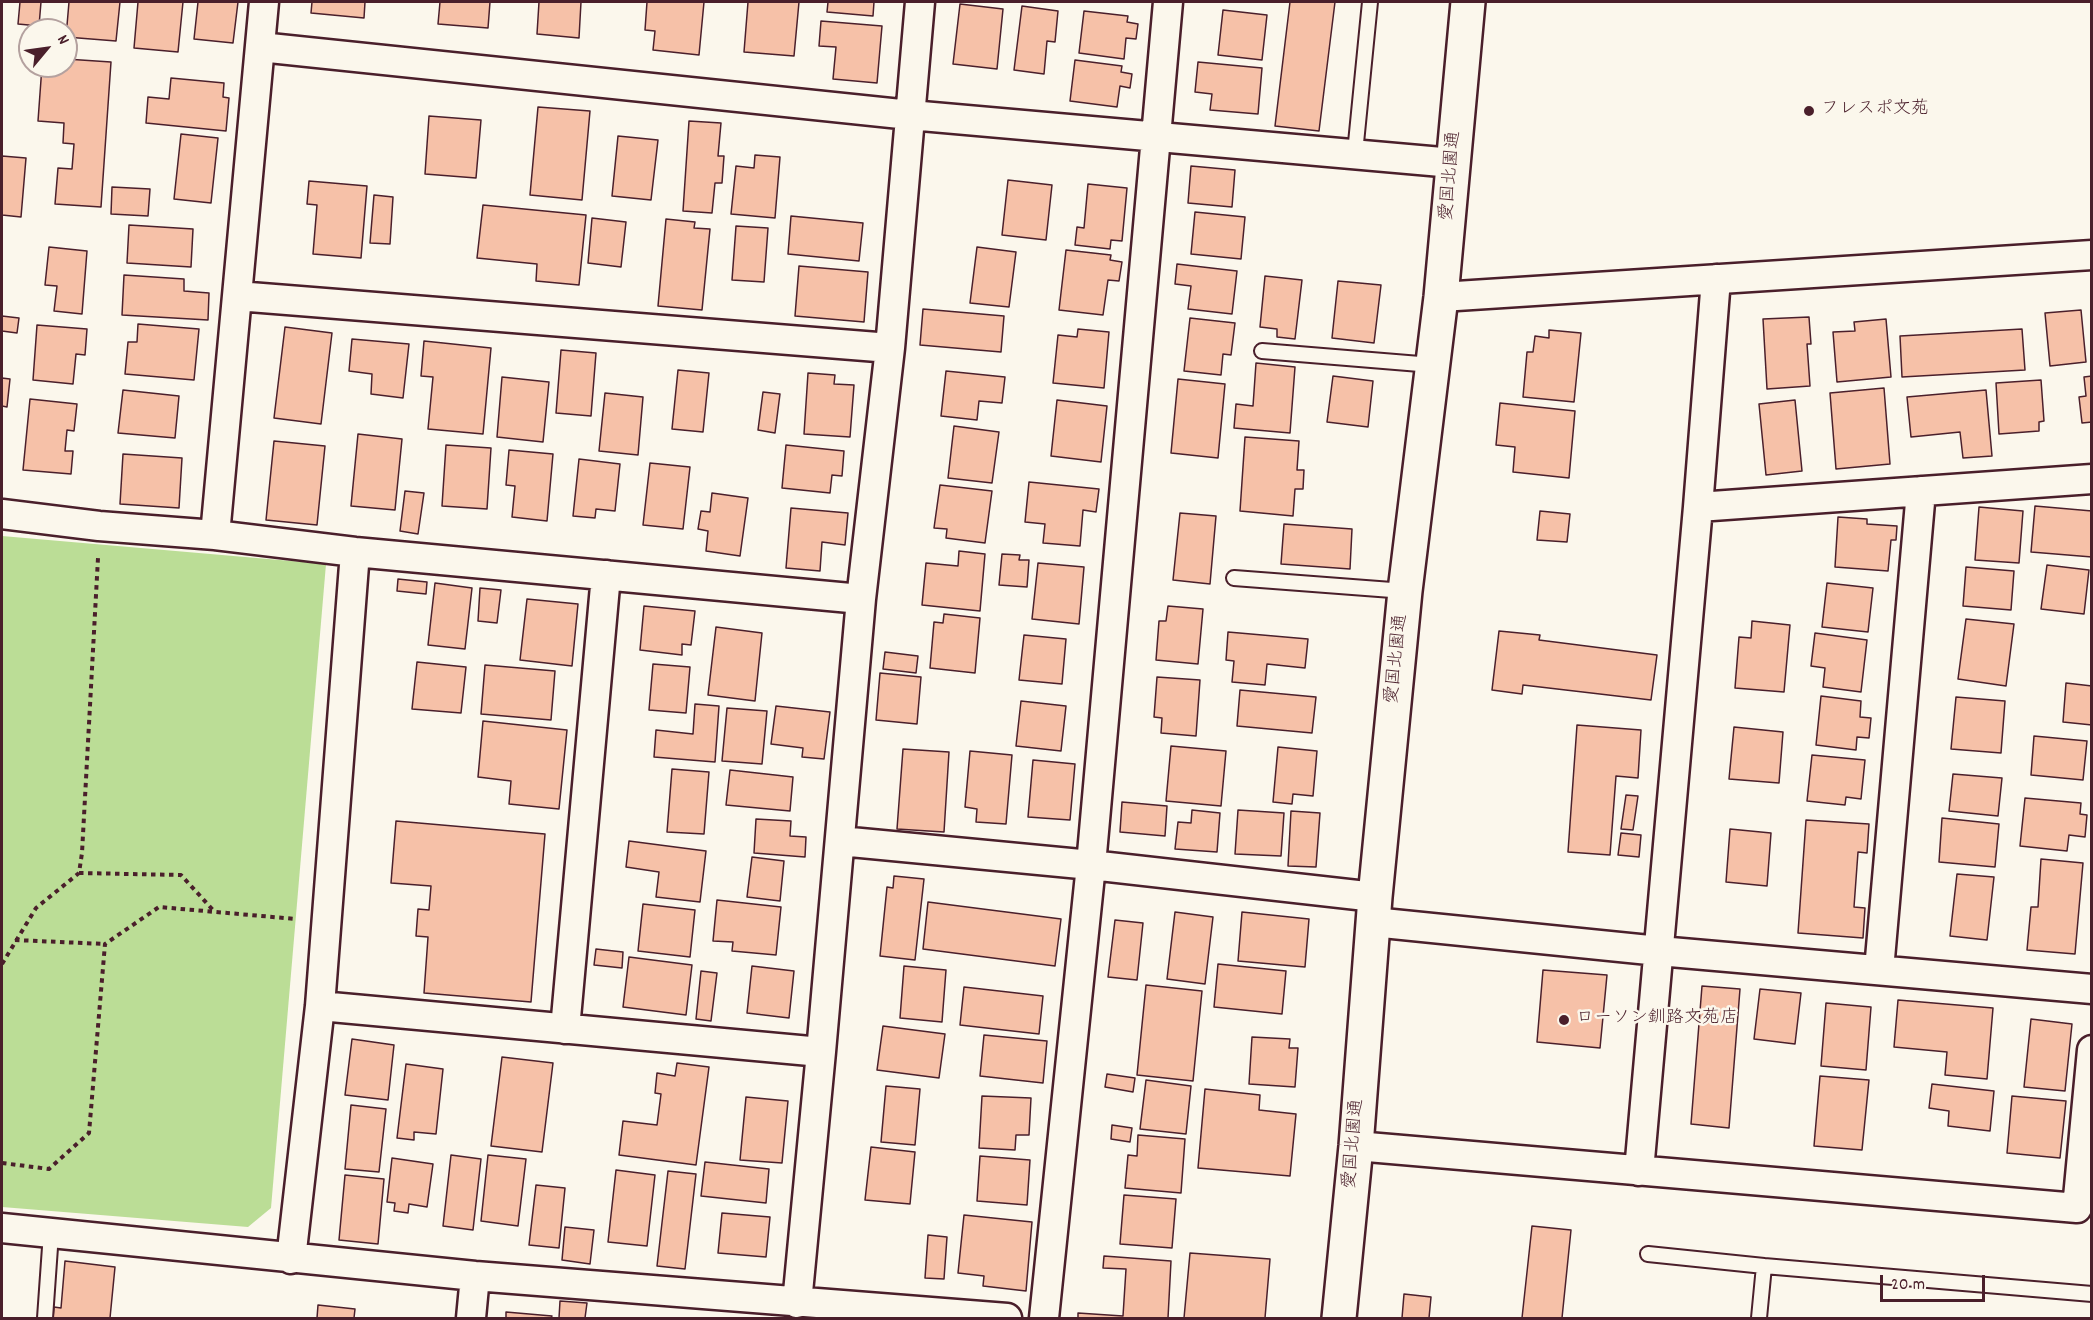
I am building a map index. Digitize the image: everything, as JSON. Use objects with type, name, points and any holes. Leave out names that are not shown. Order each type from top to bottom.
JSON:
[{"type":"street","points":[[215,535],[264,2]]},
{"type":"street","points":[[797,1303],[822,1052],[861,599],[890,348],[920,2]]},
{"type":"street","points":[[1044,1318],[1091,865],[1168,2]]},
{"type":"street","name":"愛国北園通","points":[[1339,1318],[1356,1146],[1374,910],[1405,591],[1441,297],[1468,2]]},
{"type":"street","points":[[260,46],[910,115],[1453,163]]},
{"type":"street","points":[[1441,297],[2091,255]]},
{"type":"street","points":[[1639,1171],[1716,279]]},
{"type":"street","points":[[237,296],[890,348]]},
{"type":"street","points":[[1698,507],[2091,479]]},
{"type":"street","points":[[1879,970],[1921,491]]},
{"type":"street","points":[[2,514],[99,526],[215,535],[355,552],[861,599]]},
{"type":"street","points":[[291,1259],[320,1006],[355,552]]},
{"type":"street","points":[[565,1029],[606,575]]},
{"type":"street","points":[[840,841],[1091,865],[1374,910],[1659,951],[2091,989]]},
{"type":"street","points":[[320,1006],[822,1052]]},
{"type":"street","points":[[1356,1146],[2078,1208],[2091,1050]]},
{"type":"street","points":[[2,1228],[475,1276],[1007,1318]]},
{"type":"street","points":[[471,1318],[475,1276]]},
{"type":"lane","points":[[1355,153],[1370,2]]},
{"type":"lane","points":[[1262,351],[1432,365]]},
{"type":"lane","points":[[1234,578],[1405,591]]},
{"type":"lane","points":[[45,1318],[51,1233]]},
{"type":"lane","points":[[1648,1254],[2091,1294]]},
{"type":"lane","points":[[1759,1318],[1764,1266]]},
{"type":"path","points":[[2,964],[36,908],[78,873],[82,853],[99,526]]},
{"type":"path","points":[[78,873],[181,875],[214,911]]},
{"type":"path","points":[[15,940],[105,944],[159,908],[327,921]]},
{"type":"path","points":[[2,1162],[49,1169],[88,1133],[105,944]]},
{"type":"green space","points":[[2,536],[326,564],[271,1208],[248,1227],[2,1207]]},
{"type":"building","points":[[20,2],[41,2],[40,18],[19,18]]},
{"type":"building","points":[[69,2],[120,2],[116,41],[78,38],[78,18],[68,18]]},
{"type":"building","points":[[138,2],[183,2],[178,52],[134,48]]},
{"type":"building","points":[[198,2],[238,2],[233,43],[194,39]]},
{"type":"building","points":[[312,2],[365,2],[364,18],[311,13]]},
{"type":"building","points":[[440,2],[490,2],[488,28],[438,24]]},
{"type":"building","points":[[539,2],[581,2],[579,38],[537,34]]},
{"type":"building","points":[[647,2],[704,2],[699,55],[653,50],[655,31],[645,30]]},
{"type":"building","points":[[748,2],[799,2],[794,56],[744,52]]},
{"type":"building","points":[[828,2],[874,2],[873,16],[827,12]]},
{"type":"building","points":[[1290,2],[1335,2],[1319,131],[1275,126]]},
{"type":"building","points":[[960,4],[1003,9],[997,69],[953,64]]},
{"type":"building","points":[[1022,6],[1058,11],[1055,42],[1047,41],[1044,74],[1014,70]]},
{"type":"building","points":[[1223,10],[1267,15],[1262,60],[1218,55]]},
{"type":"building","points":[[1084,11],[1128,16],[1127,22],[1138,24],[1136,39],[1126,38],[1124,59],[1079,53]]},
{"type":"building","points":[[821,21],[882,26],[877,83],[833,79],[836,47],[819,46]]},
{"type":"building","points":[[78,60],[111,62],[101,207],[55,204],[58,168],[72,169],[74,144],[63,143],[64,123],[38,121],[41,78],[78,78]]},
{"type":"building","points":[[1075,60],[1122,66],[1121,72],[1132,74],[1130,88],[1120,86],[1117,107],[1070,101]]},
{"type":"building","points":[[1198,62],[1262,68],[1258,114],[1210,110],[1212,94],[1195,92]]},
{"type":"building","points":[[171,78],[224,83],[223,97],[229,98],[226,131],[146,123],[148,97],[169,99]]},
{"type":"building","points":[[538,107],[590,111],[582,200],[530,195]]},
{"type":"building","points":[[429,116],[481,120],[476,178],[425,174]]},
{"type":"building","points":[[689,121],[721,123],[718,156],[724,156],[722,183],[715,183],[712,213],[683,211]]},
{"type":"building","points":[[181,134],[218,138],[211,203],[174,199]]},
{"type":"building","points":[[618,136],[658,140],[651,200],[612,196]]},
{"type":"building","points":[[755,155],[780,157],[775,218],[731,214],[736,166],[754,168]]},
{"type":"building","points":[[2,156],[26,158],[21,217],[2,215]]},
{"type":"building","points":[[1191,166],[1235,170],[1232,207],[1188,203]]},
{"type":"building","points":[[1008,180],[1052,185],[1046,240],[1002,235]]},
{"type":"building","points":[[309,181],[367,186],[361,258],[313,254],[317,205],[307,204]]},
{"type":"building","points":[[1088,184],[1127,188],[1122,241],[1111,240],[1110,249],[1075,245],[1077,227],[1084,228]]},
{"type":"building","points":[[112,187],[150,189],[148,216],[111,214]]},
{"type":"building","points":[[374,195],[393,197],[390,244],[370,243]]},
{"type":"building","points":[[483,205],[586,215],[579,285],[536,281],[537,264],[477,258]]},
{"type":"building","points":[[1195,212],[1245,217],[1241,259],[1191,254]]},
{"type":"building","points":[[791,216],[863,223],[859,261],[788,254]]},
{"type":"building","points":[[592,218],[626,222],[621,267],[588,263]]},
{"type":"building","points":[[666,219],[695,222],[694,228],[710,229],[702,310],[658,306]]},
{"type":"building","points":[[129,225],[193,229],[191,267],[127,263]]},
{"type":"building","points":[[736,226],[768,228],[764,282],[732,280]]},
{"type":"building","points":[[49,247],[87,251],[82,314],[54,311],[57,286],[45,285]]},
{"type":"building","points":[[977,247],[1016,252],[1009,307],[970,303]]},
{"type":"building","points":[[1066,250],[1111,255],[1110,260],[1122,262],[1119,281],[1108,280],[1103,315],[1059,310]]},
{"type":"building","points":[[1177,264],[1237,271],[1232,314],[1188,309],[1191,286],[1175,284]]},
{"type":"building","points":[[799,266],[868,272],[864,322],[795,316]]},
{"type":"building","points":[[124,275],[184,279],[184,291],[209,293],[208,320],[122,315]]},
{"type":"building","points":[[1265,276],[1302,280],[1295,339],[1277,337],[1277,329],[1260,327]]},
{"type":"building","points":[[1338,281],[1381,285],[1374,343],[1332,338]]},
{"type":"building","points":[[923,309],[1004,316],[1001,352],[920,345]]},
{"type":"building","points":[[2081,310],[2086,362],[2050,366],[2045,313]]},
{"type":"building","points":[[2,316],[19,318],[17,333],[2,331]]},
{"type":"building","points":[[1809,317],[1811,344],[1807,344],[1810,386],[1767,389],[1763,319]]},
{"type":"building","points":[[1190,318],[1235,323],[1231,355],[1223,354],[1221,375],[1184,371]]},
{"type":"building","points":[[1886,319],[1891,377],[1837,382],[1833,332],[1855,331],[1854,322]]},
{"type":"building","points":[[138,324],[199,329],[194,380],[125,374],[128,342],[137,342]]},
{"type":"building","points":[[37,325],[87,329],[85,355],[76,354],[73,384],[33,380]]},
{"type":"building","points":[[285,327],[332,333],[321,424],[274,418]]},
{"type":"building","points":[[1078,329],[1109,332],[1104,388],[1053,383],[1058,335],[1077,337]]},
{"type":"building","points":[[2022,329],[2025,370],[1902,377],[1900,336]]},
{"type":"building","points":[[1549,330],[1581,333],[1574,402],[1523,397],[1527,352],[1533,352],[1535,336],[1549,338]]},
{"type":"building","points":[[352,339],[409,344],[403,398],[371,394],[372,374],[349,371]]},
{"type":"building","points":[[424,341],[491,348],[483,434],[428,429],[433,377],[421,376]]},
{"type":"building","points":[[561,350],[596,353],[591,416],[556,413]]},
{"type":"building","points":[[1256,363],[1295,367],[1290,433],[1234,428],[1236,404],[1253,406]]},
{"type":"building","points":[[678,370],[709,373],[703,432],[672,429]]},
{"type":"building","points":[[946,371],[1005,377],[1002,403],[979,401],[977,420],[941,416]]},
{"type":"building","points":[[808,373],[835,375],[834,384],[854,385],[850,437],[804,434]]},
{"type":"building","points":[[1333,376],[1373,381],[1368,427],[1327,422]]},
{"type":"building","points":[[2092,376],[2092,422],[2082,423],[2079,397],[2086,396],[2084,377]]},
{"type":"building","points":[[502,377],[549,382],[543,442],[497,437]]},
{"type":"building","points":[[2,378],[10,379],[7,407],[2,406]]},
{"type":"building","points":[[1178,379],[1225,384],[1218,458],[1171,453]]},
{"type":"building","points":[[2041,380],[2044,421],[2039,422],[2039,431],[1999,434],[1996,383]]},
{"type":"building","points":[[1884,388],[1890,464],[1836,469],[1830,393]]},
{"type":"building","points":[[123,390],[179,396],[175,438],[118,433]]},
{"type":"building","points":[[1986,390],[1992,456],[1963,458],[1960,432],[1911,437],[1907,397]]},
{"type":"building","points":[[763,392],[780,394],[775,433],[758,430]]},
{"type":"building","points":[[605,393],[643,397],[638,455],[599,451]]},
{"type":"building","points":[[30,399],[77,404],[74,431],[67,430],[65,451],[73,451],[71,474],[23,470]]},
{"type":"building","points":[[1057,400],[1107,406],[1101,462],[1051,456]]},
{"type":"building","points":[[1795,400],[1802,471],[1766,475],[1759,404]]},
{"type":"building","points":[[1500,403],[1575,411],[1569,478],[1513,472],[1515,447],[1496,445]]},
{"type":"building","points":[[954,426],[999,432],[992,483],[948,478]]},
{"type":"building","points":[[358,434],[402,439],[395,510],[351,506]]},
{"type":"building","points":[[1245,437],[1299,441],[1297,470],[1304,470],[1303,489],[1295,489],[1293,516],[1240,511]]},
{"type":"building","points":[[274,441],[325,446],[317,525],[266,520]]},
{"type":"building","points":[[446,445],[491,448],[487,509],[442,506]]},
{"type":"building","points":[[786,445],[844,451],[842,476],[832,475],[830,493],[782,488]]},
{"type":"building","points":[[509,450],[553,454],[547,521],[512,517],[515,486],[506,485]]},
{"type":"building","points":[[123,454],[182,458],[179,508],[120,504]]},
{"type":"building","points":[[579,459],[620,464],[615,511],[596,509],[595,518],[573,516]]},
{"type":"building","points":[[650,463],[690,467],[683,529],[643,525]]},
{"type":"building","points":[[1029,482],[1099,489],[1096,512],[1083,510],[1080,546],[1043,543],[1045,524],[1025,522]]},
{"type":"building","points":[[940,485],[992,491],[985,543],[946,538],[947,529],[934,528]]},
{"type":"building","points":[[405,491],[424,493],[418,534],[400,531]]},
{"type":"building","points":[[712,493],[748,498],[740,556],[706,551],[708,531],[698,529],[701,511],[710,512]]},
{"type":"building","points":[[2035,506],[2092,511],[2092,557],[2031,552]]},
{"type":"building","points":[[1979,507],[2023,511],[2019,563],[1975,560]]},
{"type":"building","points":[[791,508],[848,513],[845,545],[822,542],[820,571],[786,568]]},
{"type":"building","points":[[1540,511],[1570,514],[1567,542],[1537,540]]},
{"type":"building","points":[[1180,513],[1216,516],[1210,584],[1173,580]]},
{"type":"building","points":[[1838,517],[1867,519],[1867,524],[1897,526],[1896,540],[1891,540],[1888,571],[1835,567]]},
{"type":"building","points":[[1284,524],[1352,529],[1350,569],[1281,564]]},
{"type":"building","points":[[959,551],[985,554],[980,611],[922,605],[926,563],[958,566]]},
{"type":"building","points":[[1002,554],[1020,555],[1019,560],[1029,560],[1027,587],[999,585]]},
{"type":"building","points":[[1038,563],[1084,567],[1079,624],[1032,619]]},
{"type":"building","points":[[2047,565],[2089,570],[2084,614],[2041,609]]},
{"type":"building","points":[[1966,567],[2014,571],[2011,610],[1963,606]]},
{"type":"building","points":[[398,579],[427,582],[426,594],[397,591]]},
{"type":"building","points":[[435,583],[472,588],[465,649],[428,645]]},
{"type":"building","points":[[1827,583],[1873,588],[1868,632],[1822,627]]},
{"type":"building","points":[[480,588],[501,590],[497,623],[478,621]]},
{"type":"building","points":[[527,599],[578,604],[572,666],[520,660]]},
{"type":"building","points":[[644,606],[695,611],[691,645],[682,644],[682,655],[640,650]]},
{"type":"building","points":[[1168,606],[1203,609],[1198,664],[1156,660],[1159,621],[1166,621]]},
{"type":"building","points":[[944,614],[980,618],[975,673],[930,668],[934,622],[943,623]]},
{"type":"building","points":[[1966,619],[2014,624],[2006,686],[1958,679]]},
{"type":"building","points":[[1752,621],[1790,625],[1784,692],[1735,688],[1739,637],[1751,638]]},
{"type":"building","points":[[716,627],[762,633],[755,701],[708,695]]},
{"type":"building","points":[[1499,631],[1540,635],[1539,640],[1657,655],[1651,700],[1523,685],[1522,694],[1492,690]]},
{"type":"building","points":[[1228,632],[1308,639],[1305,668],[1267,664],[1265,685],[1232,682],[1234,661],[1226,660]]},
{"type":"building","points":[[1815,633],[1867,640],[1861,692],[1823,687],[1825,668],[1811,666]]},
{"type":"building","points":[[1024,635],[1066,639],[1062,684],[1019,680]]},
{"type":"building","points":[[885,652],[918,656],[916,673],[883,669]]},
{"type":"building","points":[[417,662],[466,667],[461,713],[412,709]]},
{"type":"building","points":[[653,664],[690,667],[686,713],[649,710]]},
{"type":"building","points":[[485,665],[555,671],[551,720],[481,714]]},
{"type":"building","points":[[880,673],[921,677],[917,724],[876,720]]},
{"type":"building","points":[[1157,677],[1200,680],[1196,736],[1161,733],[1162,718],[1154,717]]},
{"type":"building","points":[[2066,683],[2092,686],[2092,725],[2063,722]]},
{"type":"building","points":[[1240,690],[1316,697],[1312,733],[1237,726]]},
{"type":"building","points":[[1821,696],[1861,701],[1860,717],[1871,718],[1869,738],[1857,737],[1856,750],[1816,745]]},
{"type":"building","points":[[1956,697],[2005,701],[2001,753],[1951,749]]},
{"type":"building","points":[[1021,701],[1066,706],[1061,751],[1016,746]]},
{"type":"building","points":[[695,704],[719,706],[715,762],[654,757],[656,730],[693,734]]},
{"type":"building","points":[[776,706],[830,712],[824,759],[802,757],[803,748],[771,744]]},
{"type":"building","points":[[727,708],[767,711],[762,764],[722,761]]},
{"type":"building","points":[[483,721],[567,730],[559,809],[509,804],[511,781],[478,777]]},
{"type":"building","points":[[1577,725],[1641,730],[1638,778],[1616,776],[1610,855],[1568,852]]},
{"type":"building","points":[[1734,727],[1783,732],[1779,783],[1729,779]]},
{"type":"building","points":[[2034,736],[2087,741],[2083,780],[2031,775]]},
{"type":"building","points":[[1171,746],[1226,751],[1221,806],[1166,801]]},
{"type":"building","points":[[1278,747],[1317,751],[1313,796],[1293,794],[1292,804],[1273,802]]},
{"type":"building","points":[[903,749],[949,752],[944,832],[897,829]]},
{"type":"building","points":[[970,751],[1012,755],[1006,824],[976,822],[977,809],[965,807]]},
{"type":"building","points":[[1812,755],[1865,760],[1861,799],[1846,797],[1845,805],[1807,801]]},
{"type":"building","points":[[1033,760],[1075,764],[1070,820],[1028,817]]},
{"type":"building","points":[[672,769],[709,772],[704,834],[667,832]]},
{"type":"building","points":[[730,770],[793,777],[790,811],[726,805]]},
{"type":"building","points":[[1953,774],[2002,778],[1998,816],[1949,811]]},
{"type":"building","points":[[1626,795],[1638,796],[1633,830],[1621,829]]},
{"type":"building","points":[[2025,798],[2081,803],[2080,814],[2087,815],[2085,837],[2069,835],[2067,851],[2020,846]]},
{"type":"building","points":[[1122,802],[1167,806],[1165,836],[1120,832]]},
{"type":"building","points":[[1192,810],[1220,813],[1217,852],[1175,849],[1178,822],[1191,823]]},
{"type":"building","points":[[1238,810],[1284,813],[1281,856],[1235,854]]},
{"type":"building","points":[[1291,811],[1320,813],[1316,867],[1288,866]]},
{"type":"building","points":[[1942,818],[1999,824],[1995,867],[1939,862]]},
{"type":"building","points":[[756,819],[791,821],[790,836],[806,837],[805,857],[754,853]]},
{"type":"building","points":[[1806,820],[1869,824],[1867,853],[1858,852],[1854,907],[1865,908],[1863,938],[1798,933]]},
{"type":"building","points":[[396,821],[545,834],[531,1002],[424,993],[428,937],[416,936],[418,909],[429,910],[431,886],[391,883]]},
{"type":"building","points":[[1730,829],[1771,833],[1767,886],[1726,882]]},
{"type":"building","points":[[1621,833],[1641,835],[1639,857],[1618,855]]},
{"type":"building","points":[[629,841],[706,851],[700,902],[656,897],[659,872],[626,867]]},
{"type":"building","points":[[752,857],[784,861],[780,901],[747,897]]},
{"type":"building","points":[[2041,859],[2083,863],[2075,954],[2027,950],[2031,907],[2038,907]]},
{"type":"building","points":[[1957,874],[1994,877],[1987,940],[1950,936]]},
{"type":"building","points":[[894,876],[924,879],[915,960],[880,956],[887,887],[893,888]]},
{"type":"building","points":[[717,900],[781,907],[776,955],[732,951],[733,942],[713,941]]},
{"type":"building","points":[[928,902],[1061,919],[1055,966],[923,949]]},
{"type":"building","points":[[643,904],[695,910],[690,957],[638,951]]},
{"type":"building","points":[[1175,912],[1213,917],[1205,984],[1167,979]]},
{"type":"building","points":[[1242,912],[1309,919],[1305,967],[1238,961]]},
{"type":"building","points":[[1115,920],[1143,923],[1137,980],[1108,977]]},
{"type":"building","points":[[596,949],[623,952],[622,968],[594,965]]},
{"type":"building","points":[[629,957],[692,965],[686,1015],[623,1007]]},
{"type":"building","points":[[1218,964],[1286,971],[1282,1014],[1214,1007]]},
{"type":"building","points":[[752,966],[794,971],[789,1018],[747,1013]]},
{"type":"building","points":[[904,966],[946,970],[942,1022],[900,1018]]},
{"type":"building","points":[[1543,970],[1607,975],[1600,1048],[1537,1042]]},
{"type":"building","points":[[701,971],[717,973],[711,1021],[696,1019]]},
{"type":"building","points":[[1146,985],[1202,991],[1193,1081],[1137,1075]]},
{"type":"building","points":[[1702,986],[1740,989],[1729,1128],[1691,1124]]},
{"type":"building","points":[[964,987],[1043,996],[1039,1034],[960,1025]]},
{"type":"building","points":[[1760,989],[1801,993],[1795,1044],[1754,1039]]},
{"type":"building","points":[[1898,1000],[1993,1008],[1987,1079],[1945,1075],[1947,1052],[1894,1047]]},
{"type":"building","points":[[1826,1003],[1871,1007],[1866,1070],[1821,1066]]},
{"type":"building","points":[[2031,1019],[2072,1024],[2065,1091],[2024,1087]]},
{"type":"building","points":[[883,1026],[945,1034],[939,1078],[877,1070]]},
{"type":"building","points":[[984,1035],[1047,1041],[1043,1083],[980,1076]]},
{"type":"building","points":[[1252,1037],[1290,1039],[1289,1048],[1298,1048],[1295,1087],[1249,1084]]},
{"type":"building","points":[[352,1039],[394,1045],[388,1100],[345,1095]]},
{"type":"building","points":[[502,1057],[553,1063],[542,1152],[491,1146]]},
{"type":"building","points":[[677,1063],[709,1067],[696,1165],[619,1155],[623,1121],[657,1125],[661,1094],[655,1093],[657,1073],[675,1076]]},
{"type":"building","points":[[406,1064],[443,1069],[436,1134],[414,1132],[414,1140],[397,1138]]},
{"type":"building","points":[[1107,1074],[1135,1078],[1133,1092],[1105,1087]]},
{"type":"building","points":[[1820,1076],[1869,1080],[1862,1150],[1814,1146]]},
{"type":"building","points":[[1146,1080],[1191,1086],[1186,1134],[1140,1129]]},
{"type":"building","points":[[1932,1084],[1994,1091],[1990,1131],[1948,1126],[1949,1111],[1929,1108]]},
{"type":"building","points":[[886,1086],[920,1089],[915,1145],[881,1142]]},
{"type":"building","points":[[1205,1089],[1260,1095],[1259,1110],[1296,1114],[1290,1176],[1198,1168]]},
{"type":"building","points":[[982,1096],[1031,1098],[1029,1135],[1016,1135],[1015,1150],[979,1148]]},
{"type":"building","points":[[2012,1096],[2066,1101],[2060,1158],[2007,1153]]},
{"type":"building","points":[[746,1097],[788,1101],[782,1163],[740,1160]]},
{"type":"building","points":[[351,1105],[386,1109],[379,1172],[345,1169]]},
{"type":"building","points":[[1112,1125],[1132,1128],[1130,1142],[1111,1139]]},
{"type":"building","points":[[1138,1135],[1185,1139],[1181,1193],[1125,1188],[1128,1155],[1137,1156]]},
{"type":"building","points":[[871,1147],[915,1152],[910,1204],[865,1200]]},
{"type":"building","points":[[451,1155],[481,1159],[473,1230],[443,1226]]},
{"type":"building","points":[[488,1155],[526,1159],[518,1226],[481,1221]]},
{"type":"building","points":[[980,1156],[1030,1160],[1027,1205],[977,1201]]},
{"type":"building","points":[[392,1158],[433,1164],[427,1207],[409,1204],[408,1213],[394,1211],[395,1203],[387,1202]]},
{"type":"building","points":[[705,1162],[769,1169],[766,1203],[701,1196]]},
{"type":"building","points":[[616,1170],[655,1175],[647,1246],[608,1242]]},
{"type":"building","points":[[668,1171],[696,1174],[685,1269],[657,1266]]},
{"type":"building","points":[[345,1175],[384,1179],[378,1244],[339,1240]]},
{"type":"building","points":[[536,1185],[565,1188],[559,1248],[529,1245]]},
{"type":"building","points":[[1124,1195],[1176,1199],[1172,1248],[1120,1244]]},
{"type":"building","points":[[722,1213],[770,1217],[766,1257],[718,1253]]},
{"type":"building","points":[[964,1215],[1032,1222],[1026,1291],[983,1286],[984,1276],[958,1273]]},
{"type":"building","points":[[1532,1226],[1571,1230],[1562,1318],[1522,1318]]},
{"type":"building","points":[[565,1227],[594,1230],[590,1264],[562,1260]]},
{"type":"building","points":[[928,1235],[947,1237],[944,1279],[925,1278]]},
{"type":"building","points":[[1190,1253],[1270,1259],[1265,1318],[1184,1318]]},
{"type":"building","points":[[1104,1256],[1171,1261],[1168,1318],[1078,1318],[1078,1313],[1123,1316],[1126,1269],[1103,1268]]},
{"type":"building","points":[[65,1261],[115,1267],[110,1318],[53,1318],[54,1307],[61,1308]]},
{"type":"building","points":[[1404,1294],[1431,1297],[1429,1318],[1402,1318]]},
{"type":"building","points":[[560,1301],[587,1303],[585,1318],[559,1318]]},
{"type":"building","points":[[318,1305],[355,1309],[354,1318],[317,1318]]},
{"type":"building","points":[[506,1312],[552,1316],[551,1318],[506,1318]]},
{"type":"place","name":"フレスポ文苑","points":[[1809,111]]},
{"type":"place","name":"ローソン釧路文苑店","points":[[1564,1020]]}]
